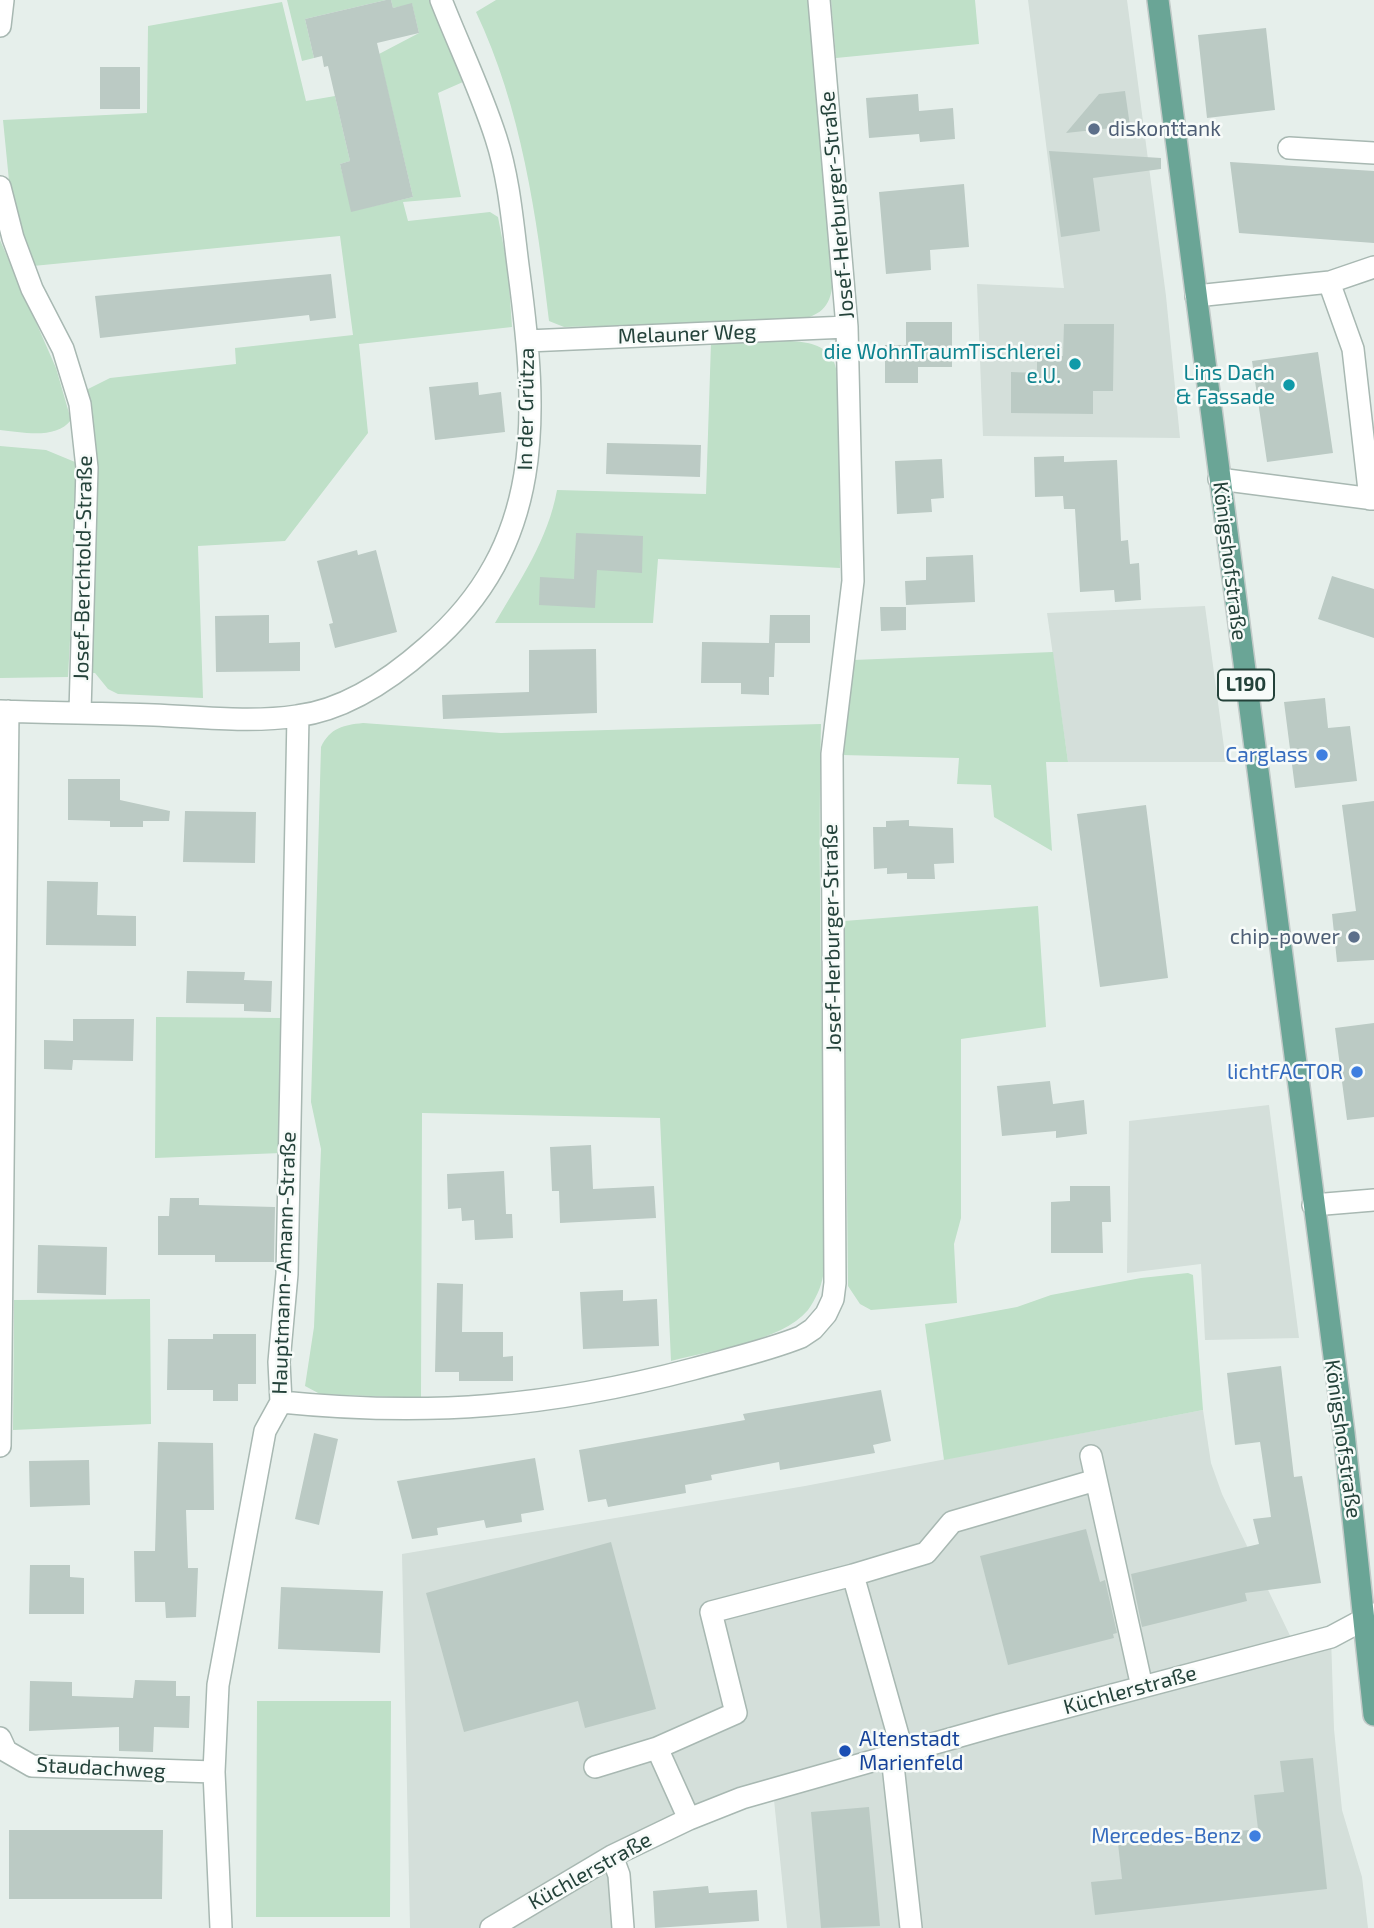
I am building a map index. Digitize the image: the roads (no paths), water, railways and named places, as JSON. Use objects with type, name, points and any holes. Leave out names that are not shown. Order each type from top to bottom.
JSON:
[{"type":"main road","name":"Königshofstraße","points":[[1158,0],[1313,1205],[1369,1616],[1374,1715]]},
{"type":"street","points":[[0,26],[3,0]]},
{"type":"street","name":"In der Grütza","points":[[4,711],[204,717],[298,716],[355,696],[400,671],[446,631],[474,600],[491,573],[522,503],[530,431],[527,341],[505,176],[496,139],[441,0]]},
{"type":"street","name":"Josef-Herburger-Straße","points":[[281,1402],[358,1409],[428,1411],[504,1406],[608,1391],[787,1342],[813,1329],[826,1314],[833,1299],[836,1232],[831,921],[832,754],[853,580],[847,327],[819,0]]},
{"type":"street","points":[[1289,148],[1374,153]]},
{"type":"street","name":"Josef-Berchtold-Straße","points":[[0,187],[13,238],[32,289],[64,349],[80,404],[88,468],[80,712]]},
{"type":"street","points":[[1196,296],[1329,282],[1374,267]]},
{"type":"street","points":[[1219,479],[1372,499],[1353,349],[1329,282]]},
{"type":"street","name":"Melauner Weg","points":[[527,341],[847,327]]},
{"type":"street","points":[[0,1446],[4,711]]},
{"type":"street","name":"Hauptmann-Amann-Straße","points":[[221,1928],[214,1772],[219,1668],[265,1431],[281,1402],[279,1362],[287,1274],[298,716]]},
{"type":"street","points":[[1313,1205],[1374,1200]]},
{"type":"street","points":[[1091,1456],[1142,1687]]},
{"type":"street","points":[[595,1767],[657,1748],[736,1713],[711,1612],[926,1553],[952,1522],[1096,1480]]},
{"type":"street","points":[[853,1575],[897,1754],[911,1928]]},
{"type":"street","name":"Küchlerstraße","points":[[491,1928],[612,1856],[689,1819],[742,1798],[1331,1637],[1369,1616]]},
{"type":"street","name":"Staudachweg","points":[[0,1738],[6,1751],[16,1760],[32,1766],[214,1772]]},
{"type":"street","points":[[657,1748],[689,1819]]},
{"type":"street","points":[[612,1856],[619,1875],[622,1928]]},
{"type":"place","name":"diskonttank","points":[[1094,129]]},
{"type":"place","name":"die WohnTraumTischlerei e.U.","points":[[1075,364]]},
{"type":"place","name":"Lins Dach & Fassade","points":[[1289,385]]},
{"type":"place","name":"Carglass","points":[[1322,755]]},
{"type":"place","name":"chip-power","points":[[1354,937]]},
{"type":"place","name":"lichtFACTOR","points":[[1357,1072]]},
{"type":"place","name":"Altenstadt Marienfeld","points":[[845,1751]]},
{"type":"place","name":"Mercedes-Benz","points":[[1255,1836]]}]
